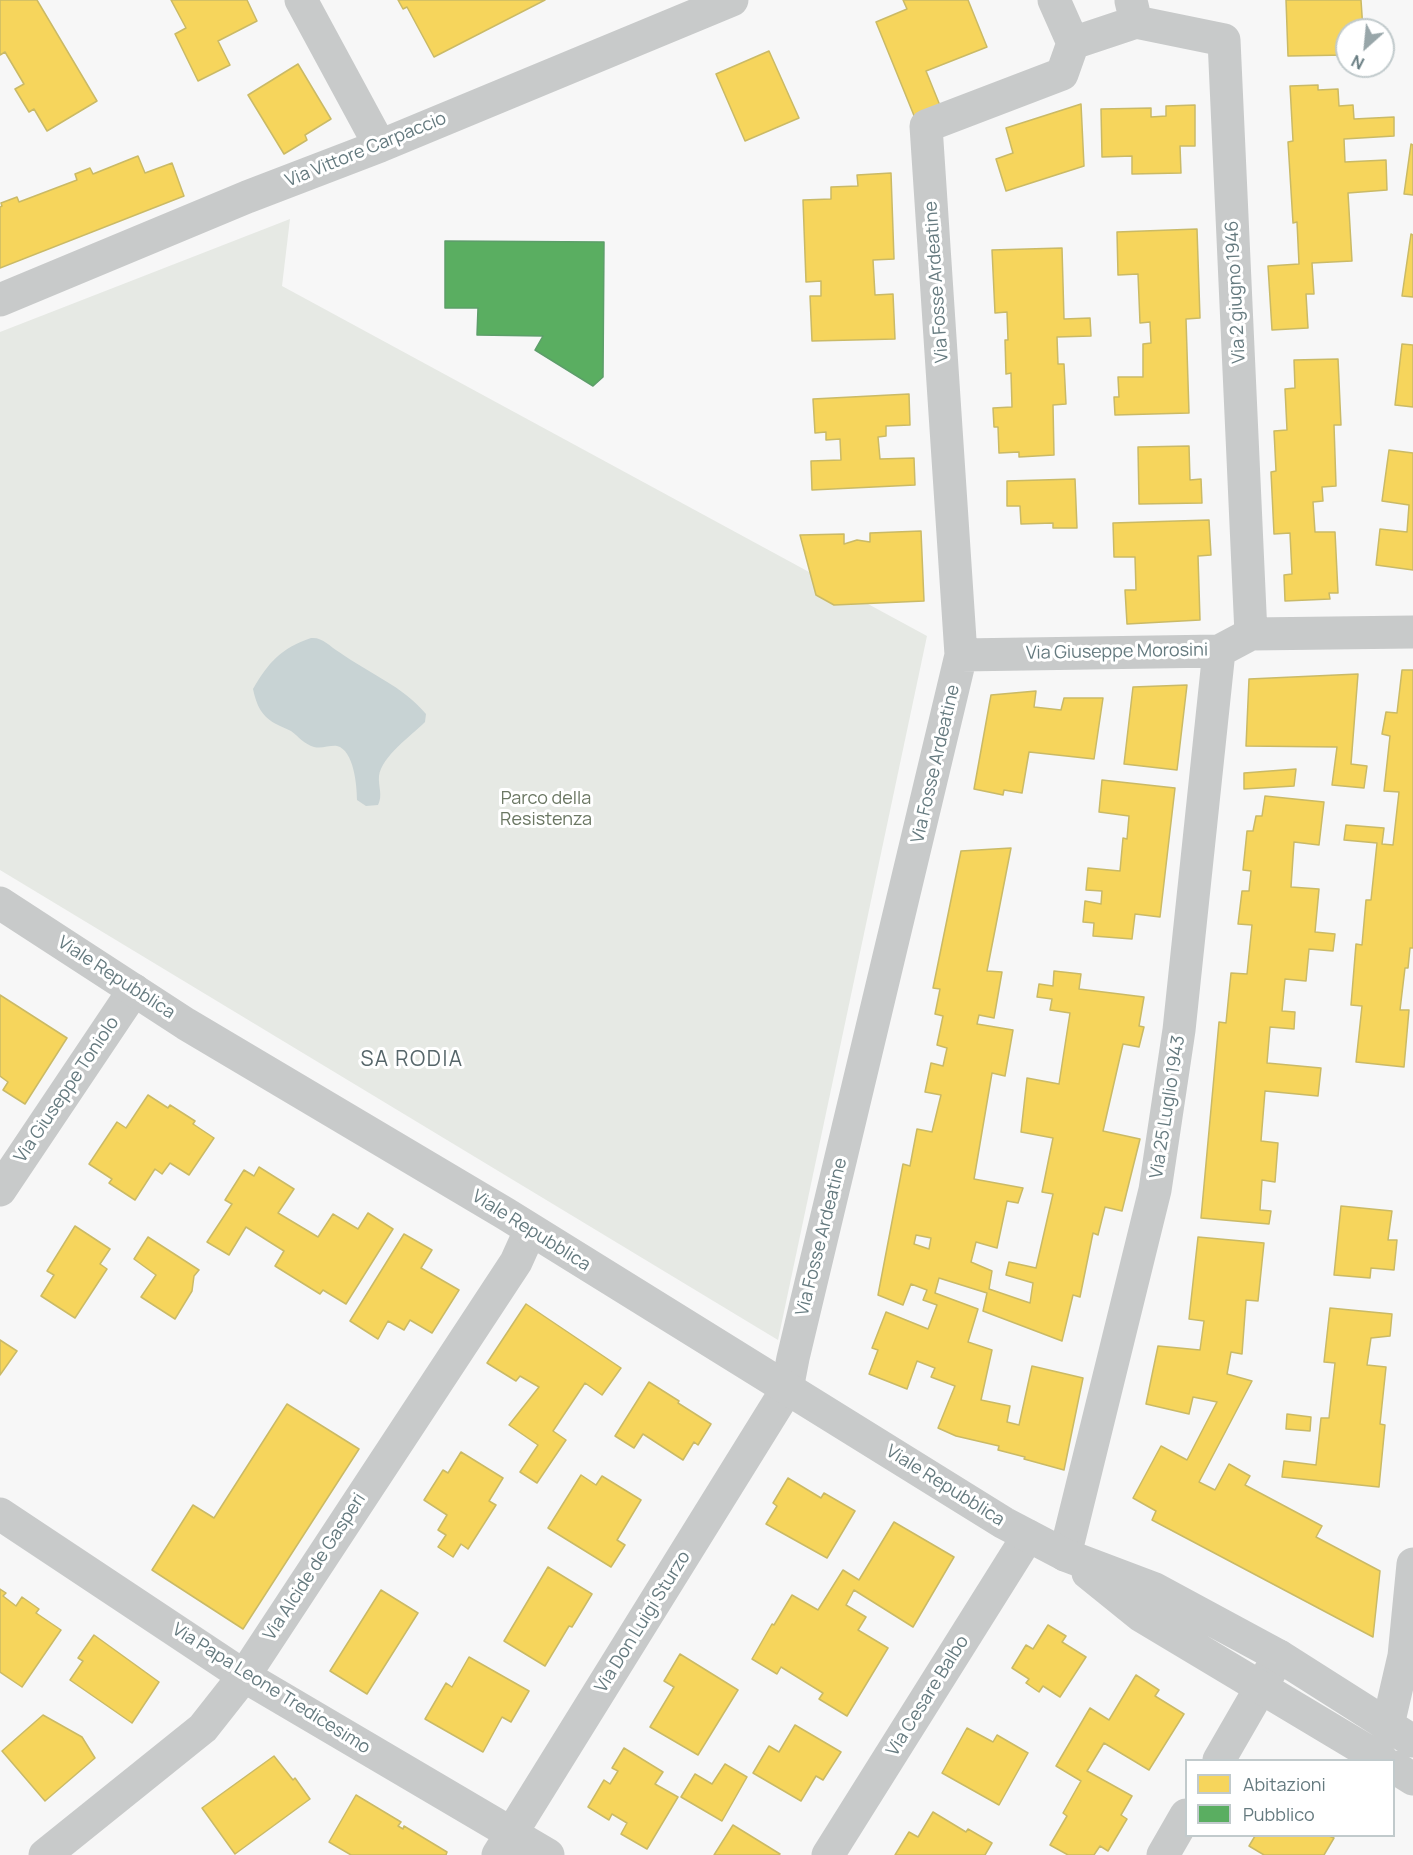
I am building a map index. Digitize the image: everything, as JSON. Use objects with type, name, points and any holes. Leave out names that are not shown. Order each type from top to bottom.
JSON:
[{"type":"street","points":[[301,0],[380,146]]},
{"type":"street","name":"Via Vittore Carpaccio","points":[[0,300],[732,0]]},
{"type":"street","points":[[1054,0],[1073,43],[1133,11]]},
{"type":"street","name":"Via 2 giugno 1946","points":[[1133,11],[1224,40],[1251,634]]},
{"type":"street","name":"Via Fosse Ardeatine","points":[[787,1389],[961,655],[926,126],[1062,74],[1073,43]]},
{"type":"street","name":"Via Giuseppe Morosini","points":[[961,655],[1219,651],[1251,634],[1413,632]]},
{"type":"street","name":"Via 25 Luglio 1943","points":[[1065,1555],[1155,1190],[1179,1030],[1219,651]]},
{"type":"street","name":"Viale Repubblica","points":[[0,903],[186,1024],[506,1214],[530,1231],[1028,1536],[1065,1555],[1155,1589],[1279,1656],[1400,1733]]},
{"type":"street","name":"Via Giuseppe Toniolo","points":[[0,1190],[134,990]]},
{"type":"street","name":"Via Alcide de Gasperi","points":[[45,1855],[203,1728],[244,1676],[516,1262],[530,1231]]},
{"type":"street","name":"Via Don Luigi Sturzo","points":[[504,1844],[787,1389]]},
{"type":"street","name":"Via Papa Leone Tredicesimo","points":[[0,1514],[244,1676],[504,1844],[548,1855]]},
{"type":"street","name":"Via Cesare Balbo","points":[[828,1855],[1028,1536]]},
{"type":"street","name":"Viale Repubblica","points":[[1065,1555],[1140,1615],[1379,1759]]},
{"type":"street","points":[[1400,1733],[1404,1656],[1413,1564]]},
{"type":"street","points":[[1220,1759],[1279,1656]]},
{"type":"street","points":[[1395,1768],[1413,1779]]},
{"type":"street","points":[[1163,1855],[1185,1817]]},
{"type":"green space","name":"Parco della Resistenza","points":[[290,219],[282,286],[927,636],[778,1340],[0,870],[0,332]]},
{"type":"shaded area","points":[[311,638],[322,640],[407,695],[426,714],[425,722],[385,761],[379,776],[378,805],[366,806],[357,800],[351,761],[343,749],[337,746],[314,747],[307,744],[291,731],[268,719],[256,701],[253,689],[270,664],[283,652]]},
{"type":"building: Abitazioni","points":[[0,0],[37,0],[97,101],[47,131],[34,109],[29,112],[15,89],[24,84],[5,52],[0,55]]},
{"type":"building: Abitazioni","points":[[171,0],[247,0],[257,21],[218,41],[230,65],[198,81],[175,34],[186,28]]},
{"type":"building: Abitazioni","points":[[398,0],[545,0],[434,57],[407,7],[403,9]]},
{"type":"building: Abitazioni","points":[[903,0],[968,0],[987,47],[926,71],[941,108],[915,118],[876,22],[907,9]]},
{"type":"building: Abitazioni","points":[[1286,0],[1361,0],[1362,18],[1335,18],[1335,55],[1288,56]]},
{"type":"building: Abitazioni","points":[[769,51],[799,118],[745,141],[716,74]]},
{"type":"building: Abitazioni","points":[[298,64],[331,119],[305,135],[307,140],[284,154],[248,95]]},
{"type":"building: Abitazioni","points":[[1318,85],[1318,90],[1338,89],[1339,106],[1353,105],[1354,119],[1394,117],[1394,136],[1344,139],[1345,162],[1386,160],[1387,190],[1348,193],[1352,261],[1312,263],[1314,294],[1306,294],[1308,328],[1272,330],[1268,266],[1299,264],[1297,222],[1293,223],[1288,142],[1293,141],[1290,86]]},
{"type":"building: Abitazioni","points":[[1081,104],[1084,166],[1006,191],[996,159],[1013,153],[1006,128]]},
{"type":"building: Abitazioni","points":[[1195,105],[1195,146],[1180,146],[1181,173],[1132,174],[1132,156],[1102,157],[1101,109],[1151,108],[1151,117],[1166,116],[1166,106]]},
{"type":"building: Abitazioni","points":[[1411,144],[1413,145],[1413,195],[1404,194]]},
{"type":"building: Abitazioni","points":[[138,156],[145,173],[172,163],[184,196],[0,268],[1,203],[17,197],[19,202],[77,180],[75,174],[90,168],[93,174]]},
{"type":"building: Abitazioni","points":[[891,173],[894,259],[873,260],[875,295],[893,294],[895,339],[812,341],[810,296],[821,296],[821,281],[806,282],[803,200],[831,199],[831,187],[858,186],[857,175]]},
{"type":"building: Abitazioni","points":[[1197,229],[1200,318],[1186,319],[1189,413],[1115,415],[1114,397],[1119,397],[1118,377],[1143,377],[1143,344],[1151,343],[1150,322],[1140,323],[1138,274],[1118,275],[1117,232]]},
{"type":"building: Abitazioni","points":[[1411,234],[1413,235],[1413,297],[1402,296]]},
{"type":"building: Abitazioni","points":[[1062,248],[1064,319],[1090,318],[1091,336],[1057,337],[1058,364],[1064,364],[1066,404],[1053,405],[1054,455],[1019,457],[1019,452],[999,453],[998,427],[994,427],[993,408],[1012,407],[1011,373],[1006,374],[1007,312],[995,313],[992,250]]},
{"type":"building: Abitazioni","points":[[1402,344],[1413,345],[1413,407],[1395,405]]},
{"type":"building: Abitazioni","points":[[1338,359],[1341,425],[1334,425],[1336,486],[1322,487],[1323,501],[1313,502],[1315,532],[1335,532],[1338,593],[1329,593],[1330,599],[1285,601],[1284,575],[1292,574],[1290,533],[1274,534],[1271,472],[1276,471],[1274,431],[1287,430],[1285,389],[1295,388],[1294,360]]},
{"type":"building: Abitazioni","points":[[909,394],[910,425],[886,426],[886,436],[878,437],[880,459],[914,458],[915,485],[812,490],[811,461],[841,460],[840,439],[826,440],[826,432],[815,433],[813,399]]},
{"type":"building: Abitazioni","points":[[1189,446],[1190,480],[1201,479],[1202,503],[1139,504],[1138,447]]},
{"type":"building: Abitazioni","points":[[1389,450],[1413,453],[1413,570],[1376,565],[1380,529],[1407,532],[1409,505],[1382,501]]},
{"type":"building: Abitazioni","points":[[1075,479],[1077,528],[1053,528],[1053,523],[1021,524],[1020,506],[1007,506],[1007,481]]},
{"type":"building: Abitazioni","points":[[1209,520],[1211,555],[1198,556],[1200,620],[1127,624],[1125,590],[1136,590],[1135,557],[1114,557],[1113,523]]},
{"type":"building: Abitazioni","points":[[921,531],[924,601],[834,605],[816,595],[800,535],[844,534],[844,544],[857,540],[870,542],[870,533]]},
{"type":"building: Abitazioni","points":[[1402,670],[1413,670],[1413,948],[1410,948],[1408,968],[1405,968],[1400,1010],[1409,1010],[1404,1067],[1356,1062],[1362,1006],[1351,1005],[1356,944],[1362,945],[1366,900],[1371,900],[1377,843],[1344,840],[1346,825],[1384,828],[1382,844],[1393,845],[1399,792],[1384,791],[1390,736],[1382,734],[1386,712],[1397,713]]},
{"type":"building: Abitazioni","points":[[1358,674],[1351,764],[1367,766],[1364,788],[1332,785],[1337,747],[1246,746],[1249,679]]},
{"type":"building: Abitazioni","points":[[1187,685],[1177,770],[1124,764],[1133,687]]},
{"type":"building: Abitazioni","points":[[1036,691],[1034,707],[1061,710],[1064,698],[1103,698],[1094,759],[1029,752],[1022,793],[1004,790],[1003,795],[974,789],[991,695]]},
{"type":"building: Abitazioni","points":[[1296,769],[1294,786],[1244,789],[1244,773]]},
{"type":"building: Abitazioni","points":[[1102,780],[1175,788],[1160,917],[1135,914],[1132,939],[1093,936],[1094,923],[1083,922],[1085,901],[1101,904],[1102,891],[1086,890],[1088,868],[1120,871],[1123,838],[1127,839],[1129,816],[1099,812]]},
{"type":"building: Abitazioni","points":[[1265,796],[1324,802],[1319,845],[1294,842],[1291,887],[1319,889],[1315,932],[1335,934],[1333,951],[1309,949],[1306,981],[1285,979],[1282,1011],[1295,1012],[1294,1029],[1270,1027],[1267,1063],[1321,1068],[1318,1096],[1265,1091],[1261,1141],[1278,1143],[1275,1182],[1262,1180],[1260,1210],[1271,1211],[1269,1224],[1201,1218],[1219,1022],[1226,1023],[1231,973],[1247,974],[1252,925],[1238,924],[1242,891],[1249,891],[1251,871],[1243,870],[1247,831],[1253,831],[1256,816],[1262,816]]},
{"type":"building: Abitazioni","points":[[1011,848],[987,971],[1002,972],[994,1018],[979,1015],[977,1024],[1013,1030],[1005,1076],[992,1073],[974,1179],[1023,1188],[1018,1203],[1007,1201],[997,1248],[976,1242],[971,1262],[992,1271],[989,1289],[1030,1303],[1033,1283],[1006,1275],[1009,1262],[1036,1268],[1053,1194],[1042,1192],[1053,1138],[1021,1132],[1027,1078],[1059,1084],[1070,1013],[1050,1010],[1052,999],[1037,997],[1039,984],[1053,986],[1054,971],[1081,974],[1079,989],[1144,997],[1139,1026],[1144,1027],[1139,1047],[1123,1044],[1103,1131],[1140,1139],[1122,1211],[1105,1207],[1098,1235],[1093,1233],[1080,1297],[1073,1295],[1062,1341],[983,1311],[987,1293],[939,1278],[935,1293],[978,1309],[968,1342],[992,1350],[981,1400],[1010,1406],[1007,1422],[1019,1425],[1032,1366],[1083,1378],[1064,1470],[998,1450],[999,1446],[956,1436],[938,1428],[955,1386],[931,1377],[935,1368],[917,1361],[907,1389],[869,1374],[878,1350],[872,1348],[886,1312],[928,1329],[937,1305],[923,1300],[927,1290],[911,1284],[903,1305],[878,1295],[903,1164],[910,1166],[917,1129],[932,1132],[941,1095],[925,1092],[931,1063],[943,1066],[947,1048],[937,1045],[943,1016],[935,1014],[940,989],[933,988],[961,851]],"holes":[[[916,1235],[931,1238],[929,1249],[914,1244]]]},
{"type":"building: Abitazioni","points":[[0,995],[67,1038],[25,1104],[3,1090],[8,1082],[0,1076]]},
{"type":"building: Abitazioni","points":[[148,1095],[168,1108],[170,1105],[195,1121],[193,1124],[214,1138],[189,1175],[170,1163],[162,1174],[155,1169],[135,1200],[109,1183],[112,1179],[89,1164],[117,1122],[126,1128]]},
{"type":"building: Abitazioni","points":[[259,1167],[294,1189],[278,1213],[318,1237],[333,1214],[358,1229],[368,1213],[393,1229],[346,1304],[323,1290],[320,1294],[275,1266],[284,1251],[246,1227],[229,1255],[207,1242],[232,1204],[225,1200],[244,1170],[254,1176]]},
{"type":"building: Abitazioni","points":[[1341,1206],[1392,1211],[1388,1240],[1397,1240],[1394,1270],[1371,1268],[1370,1278],[1334,1275]]},
{"type":"building: Abitazioni","points":[[75,1226],[110,1249],[100,1264],[107,1269],[75,1318],[41,1296],[54,1275],[47,1271]]},
{"type":"building: Abitazioni","points":[[404,1234],[432,1250],[421,1268],[459,1290],[432,1333],[410,1320],[404,1330],[388,1321],[378,1339],[350,1321]]},
{"type":"building: Abitazioni","points":[[148,1237],[199,1270],[194,1276],[192,1291],[175,1319],[141,1297],[156,1275],[134,1259]]},
{"type":"building: Abitazioni","points":[[1198,1237],[1264,1243],[1258,1301],[1246,1300],[1242,1354],[1231,1352],[1227,1374],[1252,1381],[1199,1482],[1215,1490],[1229,1464],[1250,1476],[1245,1485],[1322,1526],[1316,1537],[1380,1571],[1373,1637],[1152,1520],[1156,1511],[1133,1498],[1161,1446],[1187,1460],[1217,1402],[1193,1397],[1189,1414],[1146,1404],[1158,1346],[1200,1350],[1204,1321],[1189,1319]]},
{"type":"building: Abitazioni","points":[[526,1304],[621,1368],[602,1395],[585,1383],[553,1431],[566,1440],[537,1483],[520,1472],[538,1445],[509,1425],[539,1387],[520,1376],[516,1381],[487,1363]]},
{"type":"building: Abitazioni","points":[[1330,1308],[1392,1314],[1390,1336],[1371,1338],[1367,1365],[1386,1367],[1380,1424],[1385,1425],[1379,1487],[1282,1477],[1284,1461],[1316,1465],[1321,1418],[1329,1418],[1335,1363],[1324,1362]]},
{"type":"building: Abitazioni","points":[[0,1340],[17,1351],[0,1375]]},
{"type":"building: Abitazioni","points":[[649,1382],[711,1424],[698,1445],[694,1442],[683,1460],[643,1434],[634,1448],[615,1436]]},
{"type":"building: Abitazioni","points":[[287,1404],[359,1449],[243,1629],[152,1570],[193,1505],[214,1518]]},
{"type":"building: Abitazioni","points":[[1287,1414],[1311,1417],[1310,1431],[1286,1429]]},
{"type":"building: Abitazioni","points":[[461,1452],[503,1478],[489,1501],[496,1505],[468,1549],[461,1544],[453,1557],[438,1547],[446,1535],[438,1530],[447,1515],[424,1500],[443,1470],[448,1473]]},
{"type":"building: Abitazioni","points":[[581,1475],[596,1485],[602,1476],[641,1500],[617,1540],[625,1545],[611,1567],[548,1528]]},
{"type":"building: Abitazioni","points":[[788,1478],[821,1498],[824,1493],[855,1511],[827,1558],[766,1524],[777,1506],[773,1503]]},
{"type":"building: Abitazioni","points":[[894,1522],[954,1557],[913,1627],[854,1590],[846,1605],[866,1617],[858,1630],[888,1648],[847,1716],[819,1699],[823,1693],[781,1667],[777,1674],[752,1659],[792,1595],[818,1610],[843,1570],[859,1580]]},
{"type":"building: Abitazioni","points":[[548,1567],[592,1594],[545,1666],[504,1641]]},
{"type":"building: Abitazioni","points":[[0,1589],[6,1593],[3,1596],[16,1606],[22,1597],[39,1609],[36,1613],[61,1630],[22,1687],[0,1672]]},
{"type":"building: Abitazioni","points":[[381,1590],[418,1613],[367,1694],[330,1671]]},
{"type":"building: Abitazioni","points":[[1048,1625],[1066,1636],[1062,1642],[1086,1657],[1060,1697],[1043,1686],[1039,1692],[1026,1683],[1029,1679],[1012,1668],[1026,1645],[1033,1649]]},
{"type":"building: Abitazioni","points":[[94,1635],[159,1682],[132,1723],[70,1680],[83,1661],[78,1658]]},
{"type":"building: Abitazioni","points":[[680,1654],[738,1690],[698,1755],[650,1727],[674,1687],[664,1681]]},
{"type":"building: Abitazioni","points":[[469,1657],[529,1691],[511,1722],[502,1717],[483,1752],[425,1719],[446,1683],[452,1687]]},
{"type":"building: Abitazioni","points":[[1136,1675],[1159,1690],[1155,1696],[1184,1714],[1149,1770],[1104,1743],[1087,1771],[1132,1796],[1121,1815],[1127,1819],[1108,1851],[1100,1846],[1094,1855],[1068,1855],[1050,1845],[1067,1816],[1063,1813],[1081,1781],[1056,1766],[1090,1708],[1109,1720]]},
{"type":"building: Abitazioni","points":[[43,1715],[82,1737],[95,1758],[45,1801],[2,1751]]},
{"type":"building: Abitazioni","points":[[795,1725],[841,1752],[823,1780],[816,1776],[801,1801],[753,1773],[769,1746],[779,1752]]},
{"type":"building: Abitazioni","points":[[967,1728],[993,1742],[997,1735],[1028,1753],[999,1805],[942,1773]]},
{"type":"building: Abitazioni","points":[[624,1748],[663,1772],[655,1784],[678,1797],[647,1849],[621,1834],[627,1823],[612,1814],[609,1820],[588,1807],[604,1780],[610,1784],[618,1771],[612,1768]]},
{"type":"building: Abitazioni","points":[[274,1756],[293,1780],[295,1778],[310,1799],[235,1854],[202,1808]]},
{"type":"building: Abitazioni","points":[[725,1764],[747,1777],[722,1821],[681,1797],[695,1774],[712,1784]]},
{"type":"building: Abitazioni","points":[[356,1795],[401,1822],[398,1826],[403,1829],[404,1826],[447,1852],[446,1855],[351,1855],[329,1842]]},
{"type":"building: Abitazioni","points":[[933,1812],[966,1832],[968,1829],[992,1843],[985,1855],[895,1855],[909,1832],[918,1837]]},
{"type":"building: Abitazioni","points":[[733,1825],[780,1854],[714,1855]]},
{"type":"building: Abitazioni","points":[[1254,1837],[1334,1838],[1324,1855],[1264,1855],[1249,1846]]},
{"type":"building: Pubblico","points":[[445,241],[604,242],[603,377],[593,386],[535,350],[543,336],[477,335],[478,308],[445,308]]},
{"type":"district","name":"SA RODIA","points":[[412,1060]]}]
